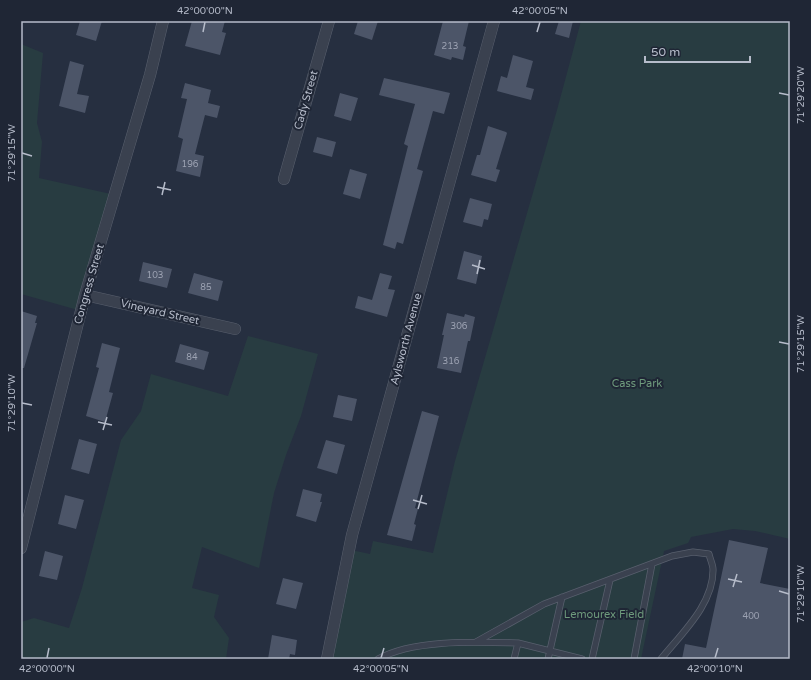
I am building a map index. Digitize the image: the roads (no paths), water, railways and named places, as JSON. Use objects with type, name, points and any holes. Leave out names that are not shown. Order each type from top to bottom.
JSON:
[{"type":"street","name":"Congress Street","points":[[21,548],[85,295],[150,75],[163,21]]},
{"type":"street","name":"Cady Street","points":[[284,179],[329,21]]},
{"type":"street","name":"Aylsworth Avenue","points":[[327,659],[352,536],[494,21]]},
{"type":"street","name":"Vineyard Street","points":[[85,295],[235,329]]},
{"type":"lane","points":[[476,642],[544,604],[562,597],[672,556],[693,552],[709,554],[713,569],[711,586],[704,607],[661,659]]},
{"type":"lane","points":[[634,659],[652,564]]},
{"type":"lane","points":[[592,659],[610,580]]},
{"type":"lane","points":[[548,659],[562,597]]},
{"type":"lane","points":[[378,659],[412,646],[476,642],[518,643],[582,659]]},
{"type":"lane","points":[[514,659],[518,643]]},
{"type":"park label","name":"Cass Park","points":[[637,383]]},
{"type":"park label","name":"Lemourex Field","points":[[604,614]]}]
